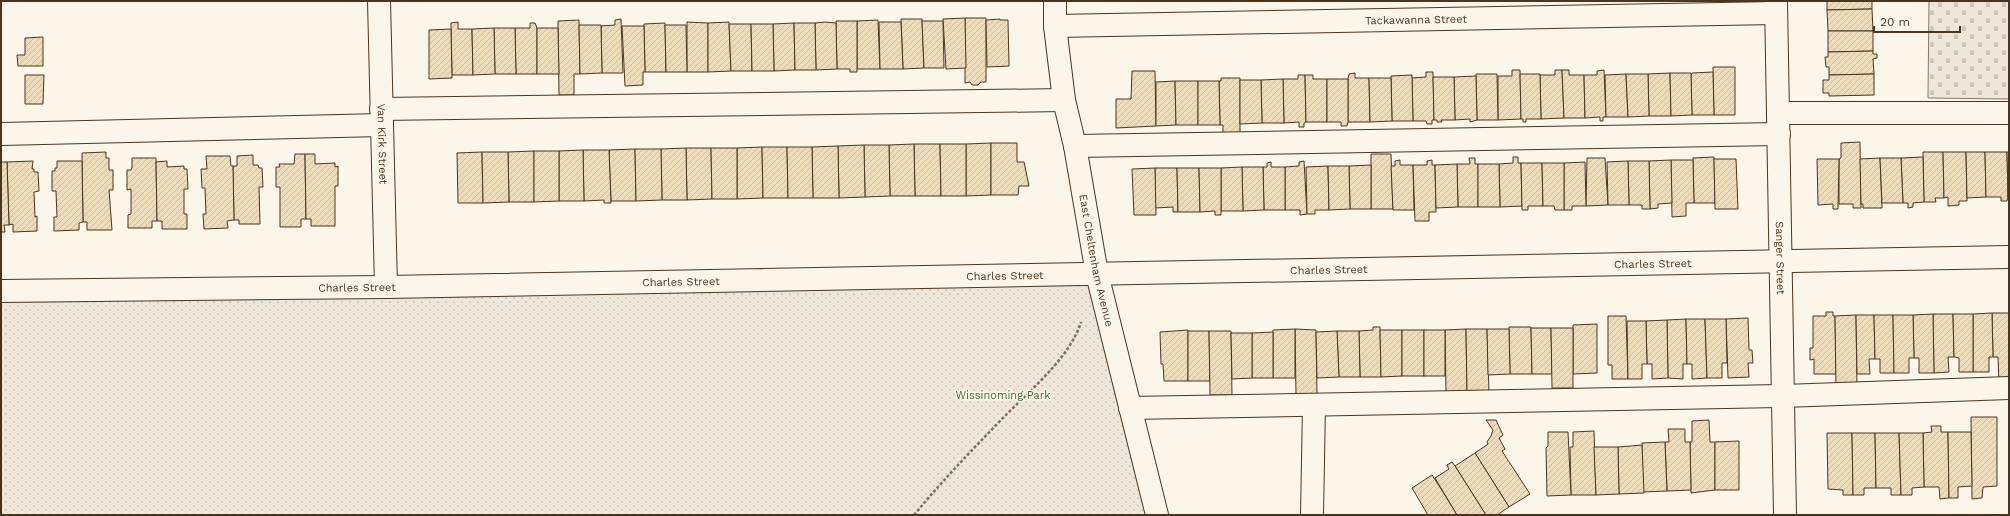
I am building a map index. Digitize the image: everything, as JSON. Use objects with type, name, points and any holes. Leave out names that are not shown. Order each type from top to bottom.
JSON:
[{"type":"street","name":"Van Kirk Street","points":[[379,1],[386,287]]},
{"type":"street","name":"East Cheltenham Avenue","points":[[1055,1],[1055,26],[1064,100],[1075,146],[1097,274],[1157,515]]},
{"type":"street","name":"Tackawanna Street","points":[[1055,26],[1776,7]]},
{"type":"street","name":"Sanger Street","points":[[1776,7],[1785,515]]},
{"type":"street","points":[[1,134],[382,117],[1064,100]]},
{"type":"street","points":[[1075,146],[1778,123],[2009,112]]},
{"type":"street","name":"Charles Street","points":[[1,291],[386,287],[2009,257]]},
{"type":"street","points":[[1130,408],[1783,396],[2009,388]]},
{"type":"street","points":[[1312,515],[1314,405]]},
{"type":"path","points":[[914,515],[946,476],[1059,360],[1079,329],[1084,315]]},
{"type":"green space","points":[[1929,1],[2009,1],[2009,99],[1928,98]]},
{"type":"green space","name":"Wissinoming Park","points":[[1097,274],[1157,515],[1,515],[1,291]]},
{"type":"building","points":[[1827,1],[1872,1],[1872,9],[1827,10]]},
{"type":"building","points":[[1872,9],[1873,31],[1828,31],[1827,10]]},
{"type":"building","points":[[965,18],[986,18],[986,82],[981,82],[978,85],[972,85],[970,82],[965,83]]},
{"type":"building","points":[[965,18],[966,68],[946,69],[943,19]]},
{"type":"building","points":[[621,19],[623,73],[602,73],[601,26],[615,25],[615,20]]},
{"type":"building","points":[[901,19],[922,19],[924,68],[903,69]]},
{"type":"building","points":[[579,20],[580,74],[574,74],[574,95],[559,95],[558,21]]},
{"type":"building","points":[[878,20],[880,69],[857,69],[857,21]]},
{"type":"building","points":[[986,20],[1008,20],[1009,66],[987,67]]},
{"type":"building","points":[[836,21],[857,21],[857,72],[850,72],[850,69],[837,69]]},
{"type":"building","points":[[922,21],[943,21],[944,68],[924,68]]},
{"type":"building","points":[[458,22],[458,29],[472,29],[473,75],[452,75],[451,23]]},
{"type":"building","points":[[687,22],[708,23],[708,72],[687,72]]},
{"type":"building","points":[[729,22],[731,71],[708,72],[708,23]]},
{"type":"building","points":[[879,22],[901,22],[903,69],[880,69]]},
{"type":"building","points":[[530,23],[535,23],[537,28],[537,74],[516,74],[515,28],[530,28]]},
{"type":"building","points":[[665,23],[666,72],[645,72],[644,24]]},
{"type":"building","points":[[794,23],[795,70],[774,71],[773,24]]},
{"type":"building","points":[[794,23],[815,23],[816,70],[795,70]]},
{"type":"building","points":[[815,23],[836,23],[837,69],[816,70]]},
{"type":"building","points":[[729,24],[751,24],[752,71],[731,71]]},
{"type":"building","points":[[751,24],[773,24],[774,71],[752,71]]},
{"type":"building","points":[[579,25],[601,25],[602,73],[580,74]]},
{"type":"building","points":[[665,25],[686,25],[687,72],[666,72]]},
{"type":"building","points":[[622,26],[644,26],[645,72],[643,72],[643,85],[625,86]]},
{"type":"building","points":[[494,28],[515,28],[516,74],[495,74]]},
{"type":"building","points":[[494,28],[495,74],[473,75],[472,29]]},
{"type":"building","points":[[537,28],[558,28],[559,74],[537,74]]},
{"type":"building","points":[[451,29],[452,78],[429,79],[429,30]]},
{"type":"building","points":[[1828,31],[1873,31],[1873,51],[1828,52]]},
{"type":"building","points":[[43,37],[43,66],[18,66],[17,55],[25,55],[25,38]]},
{"type":"building","points":[[1873,51],[1873,54],[1877,54],[1877,58],[1873,59],[1874,74],[1829,75],[1829,67],[1826,67],[1825,57],[1828,57],[1828,52]]},
{"type":"building","points":[[1713,67],[1735,67],[1735,115],[1714,115]]},
{"type":"building","points":[[1512,70],[1520,70],[1521,119],[1498,120],[1498,76],[1512,76]]},
{"type":"building","points":[[1555,70],[1562,70],[1564,118],[1541,119],[1540,75],[1555,75]]},
{"type":"building","points":[[1562,70],[1569,70],[1569,75],[1584,75],[1585,118],[1564,118]]},
{"type":"building","points":[[1604,70],[1606,117],[1603,117],[1603,121],[1600,121],[1600,117],[1585,118],[1584,75],[1597,75],[1597,71]]},
{"type":"building","points":[[1132,71],[1155,71],[1156,126],[1116,128],[1116,99],[1131,99]]},
{"type":"building","points":[[1426,72],[1433,72],[1434,120],[1432,120],[1432,124],[1427,124],[1426,121],[1413,121],[1412,78],[1426,77]]},
{"type":"building","points":[[1713,72],[1714,115],[1692,115],[1692,73]]},
{"type":"building","points":[[1355,73],[1355,78],[1369,78],[1370,122],[1348,122],[1348,79],[1349,74]]},
{"type":"building","points":[[1670,73],[1671,116],[1649,116],[1648,74]]},
{"type":"building","points":[[1670,73],[1691,73],[1692,115],[1671,116]]},
{"type":"building","points":[[1476,74],[1497,74],[1498,120],[1477,120]]},
{"type":"building","points":[[1520,74],[1540,74],[1541,119],[1526,119],[1526,122],[1523,122],[1523,119],[1521,119]]},
{"type":"building","points":[[1626,74],[1628,117],[1606,117],[1605,75]]},
{"type":"building","points":[[1626,74],[1648,74],[1649,116],[1628,117]]},
{"type":"building","points":[[1874,74],[1874,95],[1829,96],[1829,93],[1823,93],[1823,80],[1829,80],[1829,75]]},
{"type":"building","points":[[25,75],[44,75],[43,104],[25,104]]},
{"type":"building","points":[[1298,75],[1305,75],[1306,122],[1304,123],[1304,127],[1299,127],[1299,122],[1284,123],[1283,79],[1298,79]]},
{"type":"building","points":[[1305,75],[1313,75],[1313,79],[1327,79],[1327,122],[1306,122]]},
{"type":"building","points":[[1412,75],[1413,121],[1392,121],[1391,76]]},
{"type":"building","points":[[1476,76],[1477,120],[1470,122],[1470,119],[1455,120],[1454,77]]},
{"type":"building","points":[[1433,77],[1454,77],[1455,120],[1441,120],[1442,122],[1437,122],[1437,120],[1434,120]]},
{"type":"building","points":[[1221,78],[1240,78],[1240,135],[1223,135],[1223,125],[1220,125],[1219,81],[1221,81]]},
{"type":"building","points":[[1369,78],[1391,78],[1392,121],[1370,122]]},
{"type":"building","points":[[1283,79],[1284,123],[1262,123],[1261,80]]},
{"type":"building","points":[[1327,79],[1348,79],[1347,126],[1341,126],[1341,122],[1327,122]]},
{"type":"building","points":[[1240,80],[1261,80],[1262,123],[1240,124]]},
{"type":"building","points":[[1175,81],[1176,125],[1156,126],[1156,82]]},
{"type":"building","points":[[1175,81],[1198,81],[1198,125],[1176,125]]},
{"type":"building","points":[[1198,81],[1219,81],[1220,125],[1198,125]]},
{"type":"building","points":[[1860,142],[1861,208],[1853,208],[1853,204],[1839,204],[1839,159],[1841,158],[1841,143]]},
{"type":"building","points":[[991,143],[991,195],[966,196],[966,144]]},
{"type":"building","points":[[991,143],[1017,143],[1017,162],[1024,162],[1029,186],[1019,186],[1018,195],[991,195]]},
{"type":"building","points":[[914,144],[940,144],[941,196],[915,196]]},
{"type":"building","points":[[914,144],[915,196],[890,196],[889,145]]},
{"type":"building","points":[[940,144],[966,144],[966,196],[941,196]]},
{"type":"building","points":[[864,145],[889,145],[890,196],[865,197]]},
{"type":"building","points":[[864,145],[865,197],[839,198],[838,146]]},
{"type":"building","points":[[838,146],[839,198],[813,198],[812,147]]},
{"type":"building","points":[[762,147],[763,198],[737,199],[737,148]]},
{"type":"building","points":[[762,147],[787,147],[788,198],[763,198]]},
{"type":"building","points":[[787,147],[812,147],[813,198],[788,198]]},
{"type":"building","points":[[686,148],[711,148],[712,199],[687,200]]},
{"type":"building","points":[[686,148],[687,200],[662,200],[661,149]]},
{"type":"building","points":[[711,148],[737,148],[737,199],[712,199]]},
{"type":"building","points":[[635,149],[636,201],[611,201],[609,150]]},
{"type":"building","points":[[635,149],[661,149],[662,200],[636,201]]},
{"type":"building","points":[[583,150],[609,150],[611,203],[604,203],[604,200],[584,201]]},
{"type":"building","points":[[583,150],[584,201],[559,201],[559,151]]},
{"type":"building","points":[[534,151],[534,202],[509,202],[508,152]]},
{"type":"building","points":[[534,151],[559,151],[559,201],[534,202]]},
{"type":"building","points":[[106,152],[106,158],[109,158],[109,170],[113,170],[113,190],[109,190],[112,230],[87,230],[87,222],[83,222],[82,153]]},
{"type":"building","points":[[482,152],[483,203],[458,203],[457,153]]},
{"type":"building","points":[[482,152],[508,152],[509,202],[483,203]]},
{"type":"building","points":[[1923,152],[1943,152],[1944,198],[1935,198],[1936,202],[1924,202]]},
{"type":"building","points":[[1943,152],[1966,152],[1967,201],[1959,201],[1959,205],[1948,206],[1948,197],[1944,198]]},
{"type":"building","points":[[1966,152],[1985,152],[1986,197],[1967,198]]},
{"type":"building","points":[[1985,152],[2007,152],[2007,201],[2001,201],[2001,197],[1986,197]]},
{"type":"building","points":[[2007,152],[2009,152],[2008,197]]},
{"type":"building","points":[[295,154],[305,154],[306,219],[301,219],[301,227],[280,227],[280,187],[276,187],[276,167],[280,167],[279,164],[294,164]]},
{"type":"building","points":[[305,154],[315,154],[315,164],[335,163],[335,167],[338,166],[338,186],[335,186],[335,226],[311,226],[311,219],[306,219]]},
{"type":"building","points":[[1371,154],[1391,154],[1393,209],[1371,209]]},
{"type":"building","points":[[253,155],[253,165],[258,165],[259,168],[262,168],[263,187],[259,187],[260,224],[239,224],[239,220],[234,220],[233,166],[237,166],[237,156]]},
{"type":"building","points":[[206,156],[230,156],[231,166],[233,166],[234,220],[227,221],[228,228],[204,229],[203,214],[206,214],[205,188],[202,188],[201,169],[207,169]]},
{"type":"building","points":[[1513,157],[1518,157],[1518,163],[1521,163],[1522,206],[1500,207],[1499,164],[1513,163]]},
{"type":"building","points":[[1714,157],[1715,203],[1694,203],[1693,158]]},
{"type":"building","points":[[1923,157],[1924,202],[1913,203],[1913,207],[1908,208],[1908,203],[1903,203],[1901,158]]},
{"type":"building","points":[[132,158],[156,158],[157,221],[152,221],[152,228],[128,228],[128,215],[131,214],[131,189],[127,190],[127,170],[131,170]]},
{"type":"building","points":[[1469,158],[1475,158],[1475,164],[1478,164],[1478,207],[1458,207],[1457,164],[1470,164]]},
{"type":"building","points":[[1587,158],[1605,158],[1608,205],[1586,206]]},
{"type":"building","points":[[1880,158],[1882,208],[1863,208],[1863,204],[1861,204],[1860,159]]},
{"type":"building","points":[[1880,158],[1901,158],[1903,203],[1882,203]]},
{"type":"building","points":[[1714,159],[1736,159],[1738,209],[1715,209]]},
{"type":"building","points":[[1817,159],[1839,159],[1838,209],[1833,209],[1833,204],[1818,205]]},
{"type":"building","points":[[1400,160],[1400,165],[1413,165],[1414,210],[1393,210],[1391,166],[1395,166],[1395,161]]},
{"type":"building","points":[[1432,160],[1432,165],[1435,165],[1436,212],[1429,212],[1429,221],[1415,221],[1413,165],[1427,165],[1427,161]]},
{"type":"building","points":[[1671,160],[1693,160],[1694,203],[1686,203],[1686,216],[1672,217]]},
{"type":"building","points":[[1671,160],[1672,203],[1658,204],[1658,208],[1650,209],[1649,161]]},
{"type":"building","points":[[33,161],[32,169],[34,169],[34,172],[38,172],[39,191],[34,192],[37,231],[13,232],[13,224],[9,225],[7,162]]},
{"type":"building","points":[[57,161],[82,161],[83,222],[79,223],[79,230],[54,231],[54,217],[57,217],[56,191],[52,191],[52,171],[55,171],[55,168],[57,168]]},
{"type":"building","points":[[167,161],[167,167],[184,166],[184,169],[187,169],[188,189],[184,189],[184,214],[187,214],[187,229],[162,229],[162,221],[157,221],[156,162]]},
{"type":"building","points":[[1304,161],[1307,214],[1300,215],[1300,210],[1285,210],[1285,167],[1299,166],[1299,162]]},
{"type":"building","points":[[1628,161],[1649,161],[1650,209],[1642,209],[1642,205],[1629,205]]},
{"type":"building","points":[[1628,161],[1629,205],[1608,205],[1607,162]]},
{"type":"building","points":[[1,162],[7,162],[9,225],[4,225],[5,232],[1,232]]},
{"type":"building","points":[[1271,162],[1271,167],[1285,167],[1285,210],[1264,210],[1263,167],[1267,167],[1267,163]]},
{"type":"building","points":[[1585,162],[1586,206],[1572,206],[1572,210],[1564,210],[1564,163]]},
{"type":"building","points":[[1521,163],[1542,163],[1543,206],[1528,206],[1528,210],[1522,210]]},
{"type":"building","points":[[1542,163],[1564,163],[1564,210],[1555,210],[1554,206],[1543,206]]},
{"type":"building","points":[[1457,164],[1458,207],[1436,208],[1435,165]]},
{"type":"building","points":[[1478,164],[1499,164],[1500,207],[1478,207]]},
{"type":"building","points":[[1371,165],[1371,209],[1350,209],[1349,166]]},
{"type":"building","points":[[1328,166],[1329,210],[1315,210],[1315,214],[1307,214],[1306,167]]},
{"type":"building","points":[[1328,166],[1349,166],[1350,209],[1329,210]]},
{"type":"building","points":[[1242,167],[1263,167],[1264,210],[1243,211]]},
{"type":"building","points":[[1242,167],[1243,211],[1221,211],[1221,168]]},
{"type":"building","points":[[1155,168],[1177,168],[1178,212],[1173,212],[1173,207],[1155,208]]},
{"type":"building","points":[[1155,168],[1156,215],[1134,215],[1132,169]]},
{"type":"building","points":[[1177,168],[1199,168],[1200,212],[1178,212]]},
{"type":"building","points":[[1199,168],[1221,168],[1221,215],[1215,215],[1215,211],[1200,212]]},
{"type":"building","points":[[1826,312],[1833,312],[1833,316],[1835,316],[1836,374],[1814,374],[1814,359],[1810,360],[1810,348],[1813,348],[1813,316],[1826,316]]},
{"type":"building","points":[[1992,313],[2009,313],[2009,385],[1999,385],[1998,357],[1993,357]]},
{"type":"building","points":[[1992,313],[1993,357],[1989,357],[1989,372],[1973,372],[1973,314]]},
{"type":"building","points":[[1933,314],[1953,314],[1954,357],[1948,357],[1949,372],[1934,373]]},
{"type":"building","points":[[1933,314],[1934,373],[1919,373],[1919,358],[1914,358],[1913,315]]},
{"type":"building","points":[[1953,314],[1973,314],[1973,372],[1959,372],[1959,358],[1954,357]]},
{"type":"building","points":[[1856,315],[1857,391],[1836,391],[1835,316]]},
{"type":"building","points":[[1856,315],[1874,315],[1875,359],[1869,359],[1870,374],[1857,374]]},
{"type":"building","points":[[1874,315],[1893,315],[1894,373],[1880,373],[1880,359],[1875,359]]},
{"type":"building","points":[[1893,315],[1913,315],[1914,358],[1909,358],[1909,373],[1894,373]]},
{"type":"building","points":[[1608,316],[1626,316],[1628,379],[1612,379],[1612,365],[1608,365]]},
{"type":"building","points":[[1748,318],[1749,350],[1752,350],[1753,363],[1748,363],[1749,377],[1728,378],[1726,319]]},
{"type":"building","points":[[1686,319],[1687,364],[1683,364],[1683,379],[1668,378],[1667,320]]},
{"type":"building","points":[[1686,319],[1705,319],[1707,378],[1692,379],[1692,364],[1687,364]]},
{"type":"building","points":[[1705,319],[1726,319],[1727,363],[1722,363],[1722,378],[1707,378]]},
{"type":"building","points":[[1667,320],[1668,378],[1652,379],[1652,364],[1647,364],[1646,321]]},
{"type":"building","points":[[1627,321],[1646,321],[1647,364],[1642,364],[1642,379],[1628,379]]},
{"type":"building","points":[[1597,324],[1597,373],[1573,374],[1573,325]]},
{"type":"building","points":[[1373,327],[1380,327],[1381,377],[1360,377],[1359,331],[1373,330]]},
{"type":"building","points":[[1509,327],[1531,327],[1532,374],[1510,374]]},
{"type":"building","points":[[1531,328],[1551,328],[1552,374],[1532,374]]},
{"type":"building","points":[[1551,328],[1573,328],[1573,388],[1552,388]]},
{"type":"building","points":[[1295,329],[1316,330],[1317,395],[1296,395]]},
{"type":"building","points":[[1295,329],[1295,378],[1273,378],[1273,330]]},
{"type":"building","points":[[1466,329],[1467,392],[1446,393],[1445,330]]},
{"type":"building","points":[[1466,329],[1487,329],[1489,392],[1467,392]]},
{"type":"building","points":[[1487,329],[1509,329],[1510,374],[1488,375]]},
{"type":"building","points":[[1188,330],[1188,381],[1164,381],[1163,364],[1161,364],[1160,332]]},
{"type":"building","points":[[1380,330],[1402,330],[1402,376],[1381,377]]},
{"type":"building","points":[[1402,330],[1424,330],[1424,376],[1402,376]]},
{"type":"building","points":[[1424,330],[1445,330],[1445,376],[1424,376]]},
{"type":"building","points":[[1188,331],[1209,331],[1210,381],[1188,381]]},
{"type":"building","points":[[1209,331],[1231,331],[1232,395],[1210,395]]},
{"type":"building","points":[[1337,331],[1359,331],[1360,377],[1339,377]]},
{"type":"building","points":[[1337,331],[1339,377],[1317,378],[1316,332]]},
{"type":"building","points":[[1273,332],[1273,378],[1252,378],[1252,333]]},
{"type":"building","points":[[1231,333],[1252,333],[1252,378],[1232,379]]},
{"type":"building","points":[[1971,417],[1997,417],[1997,486],[1983,487],[1982,498],[1972,499]]},
{"type":"building","points":[[1486,420],[1496,420],[1503,435],[1499,438],[1505,449],[1502,451],[1530,494],[1509,507],[1475,453],[1488,444],[1487,442],[1493,430]]},
{"type":"building","points":[[1709,420],[1710,442],[1715,442],[1715,490],[1691,493],[1690,442],[1692,442],[1692,421]]},
{"type":"building","points":[[1931,426],[1941,426],[1941,432],[1948,432],[1949,498],[1940,499],[1939,487],[1924,487],[1923,433],[1932,432]]},
{"type":"building","points":[[1668,429],[1685,429],[1685,442],[1690,442],[1691,490],[1667,491],[1665,442],[1669,442]]},
{"type":"building","points":[[1594,431],[1596,495],[1571,495],[1570,447],[1573,447],[1573,432]]},
{"type":"building","points":[[1548,432],[1568,432],[1571,495],[1547,496],[1546,448],[1548,446]]},
{"type":"building","points":[[1948,432],[1971,432],[1972,486],[1958,487],[1958,498],[1949,498]]},
{"type":"building","points":[[1827,433],[1852,433],[1853,495],[1843,495],[1843,490],[1828,489]]},
{"type":"building","points":[[1852,433],[1875,433],[1876,488],[1864,488],[1864,495],[1853,495]]},
{"type":"building","points":[[1875,433],[1899,433],[1901,495],[1891,495],[1891,488],[1876,488]]},
{"type":"building","points":[[1899,433],[1923,433],[1924,487],[1912,488],[1912,495],[1901,495]]},
{"type":"building","points":[[1739,441],[1739,490],[1715,490],[1715,442]]},
{"type":"building","points":[[1665,442],[1667,491],[1643,492],[1642,443]]},
{"type":"building","points":[[1642,445],[1644,493],[1619,494],[1618,447]]},
{"type":"building","points":[[1594,447],[1618,447],[1619,494],[1596,495]]},
{"type":"building","points":[[1475,453],[1509,507],[1497,515],[1486,515],[1455,466]]},
{"type":"building","points":[[1452,462],[1486,515],[1457,515],[1435,478],[1449,469],[1447,465]]},
{"type":"building","points":[[1432,475],[1457,515],[1428,515],[1412,488]]}]
